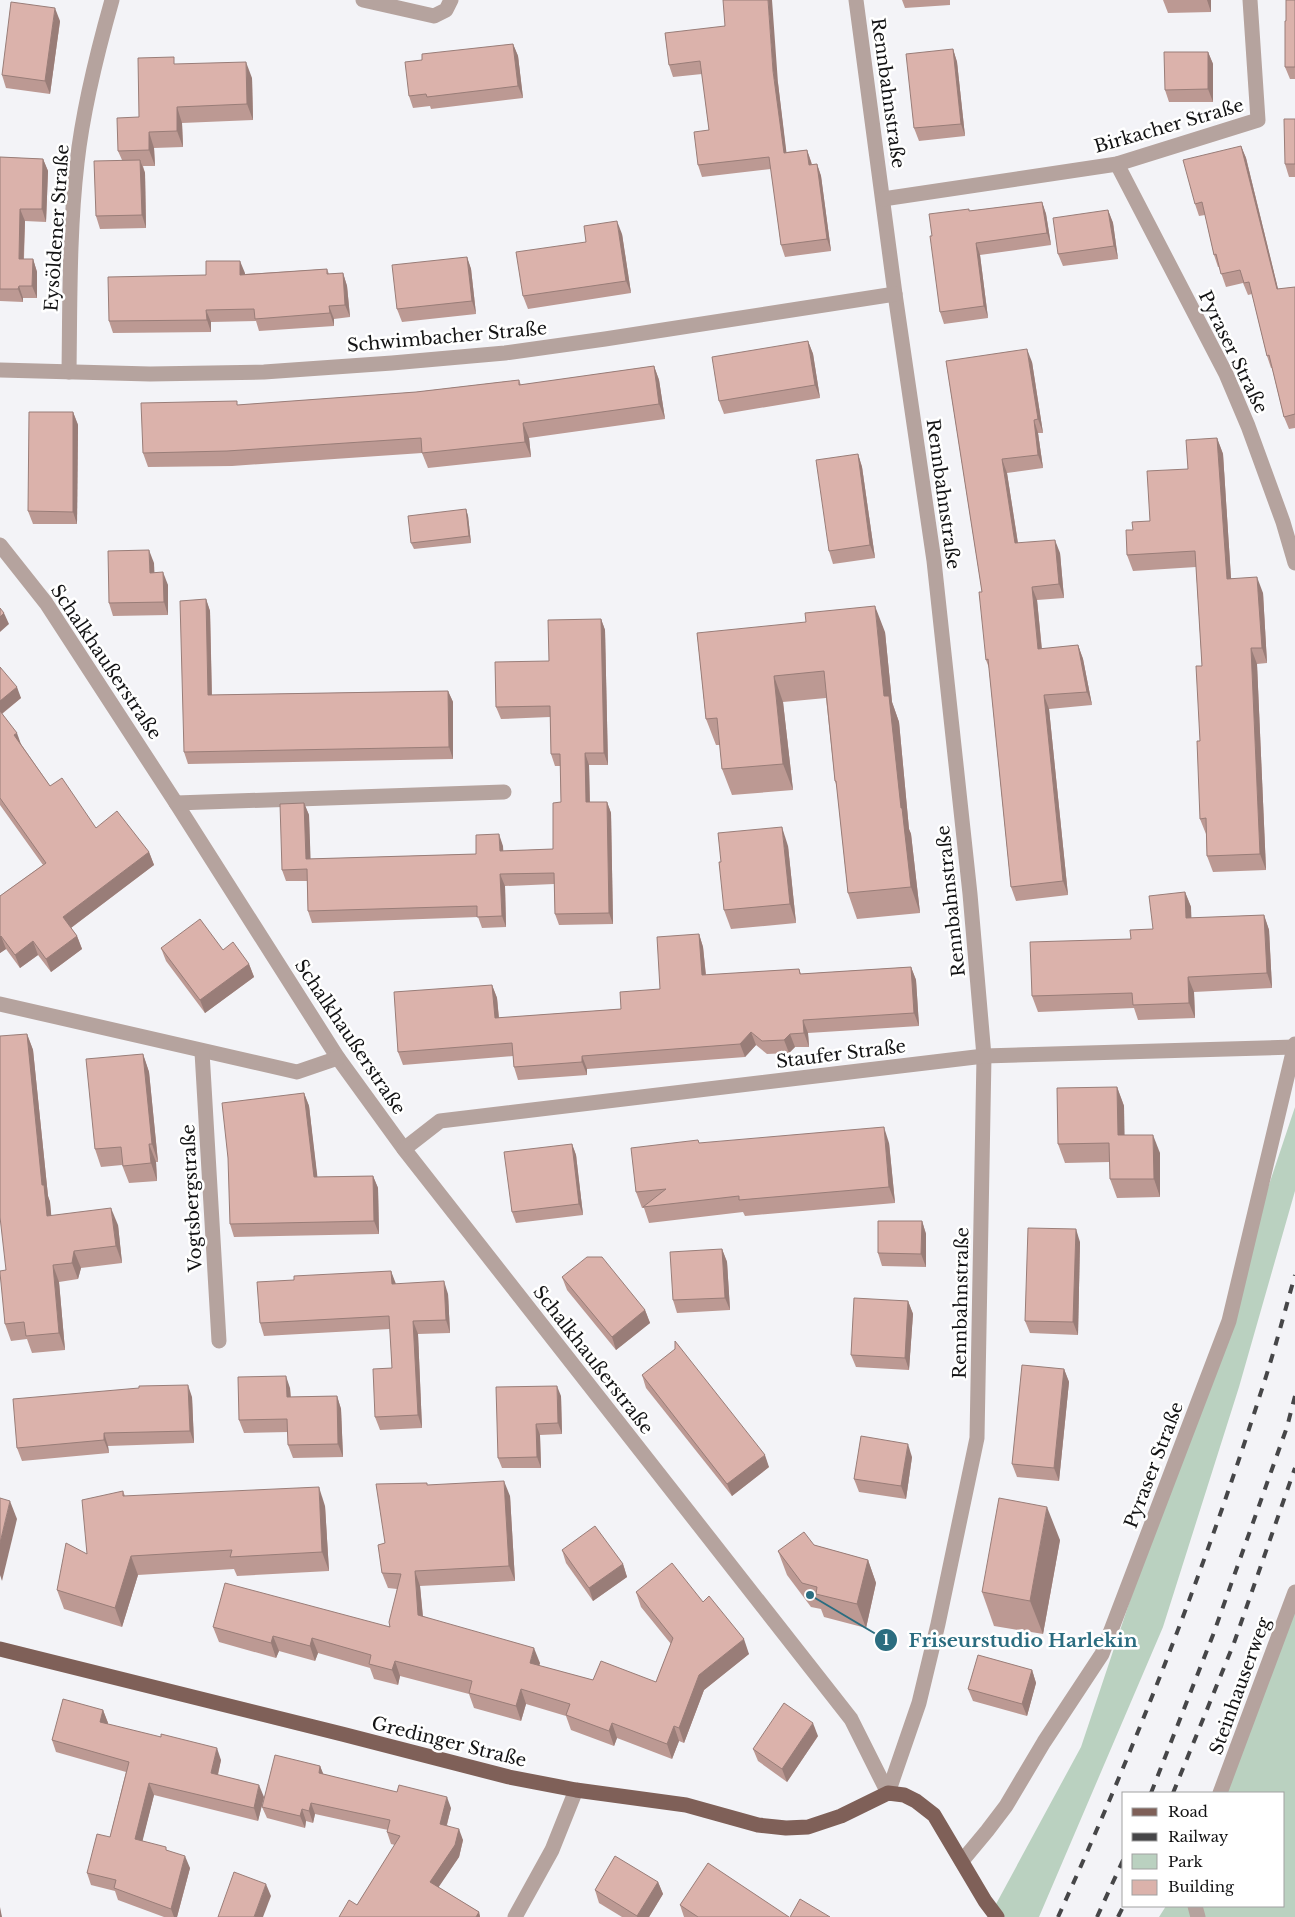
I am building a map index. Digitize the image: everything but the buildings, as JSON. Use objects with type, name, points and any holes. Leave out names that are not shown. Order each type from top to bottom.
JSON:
[{"type":"main road","name":"Gredinger Straße","points":[[0,1649],[509,1777],[576,1790],[686,1805],[758,1825],[786,1828],[808,1826],[841,1816],[888,1793]]},
{"type":"main road","points":[[888,1793],[904,1795],[916,1801],[934,1815],[985,1901],[997,1917]]},
{"type":"street","name":"Eysöldener Straße","points":[[69,372],[74,197],[77,162],[92,83],[112,0]]},
{"type":"street","points":[[363,0],[434,16],[446,10],[451,0]]},
{"type":"street","name":"Rennbahnstraße","points":[[856,0],[895,294],[934,561],[970,894],[984,1056],[977,1438],[938,1624],[919,1703],[888,1793]]},
{"type":"street","name":"Birkacher Straße","points":[[883,199],[1117,164],[1258,120],[1250,0]]},
{"type":"street","name":"Pyraser Straße","points":[[1117,164],[1226,374],[1248,426],[1280,514],[1295,563]]},
{"type":"street","name":"Schwimbacher Straße","points":[[0,370],[150,374],[264,372],[392,363],[505,353],[895,294]]},
{"type":"street","name":"Schalkhaußerstraße","points":[[0,545],[46,603],[338,1058],[404,1149],[850,1719],[888,1793]]},
{"type":"street","points":[[176,803],[504,792]]},
{"type":"street","points":[[0,1004],[202,1052],[297,1072],[338,1058]]},
{"type":"street","name":"Pyraser Straße","points":[[962,1861],[988,1831],[1006,1806],[1044,1742],[1102,1654],[1229,1321],[1295,1046]]},
{"type":"street","name":"Staufer Straße","points":[[404,1149],[440,1121],[984,1056],[1295,1046]]},
{"type":"street","name":"Vogtsbergstraße","points":[[202,1052],[219,1342]]},
{"type":"street","name":"Steinhauserweg","points":[[1220,1792],[1295,1592]]},
{"type":"street","points":[[515,1917],[552,1850],[576,1790]]},
{"type":"green space","points":[[1295,1107],[1295,1191],[1239,1387],[1163,1627],[1039,1917],[989,1917],[1081,1747]]},
{"type":"green space","points":[[1295,1587],[1295,1917],[1159,1917],[1165,1907],[1285,1907],[1285,1792],[1217,1792]]},
{"type":"railway","points":[[1058,1917],[1115,1788],[1192,1592],[1261,1392],[1295,1275]]},
{"type":"railway","points":[[1151,1792],[1213,1635],[1287,1427],[1295,1396]]},
{"type":"railway","points":[[1173,1792],[1234,1643],[1295,1468]]},
{"type":"railway","points":[[1097,1917],[1122,1862]]},
{"type":"railway","points":[[1118,1917],[1123,1907]]},
{"type":"place","name":"Friseurstudio Harlekin","points":[[810,1595]]}]
